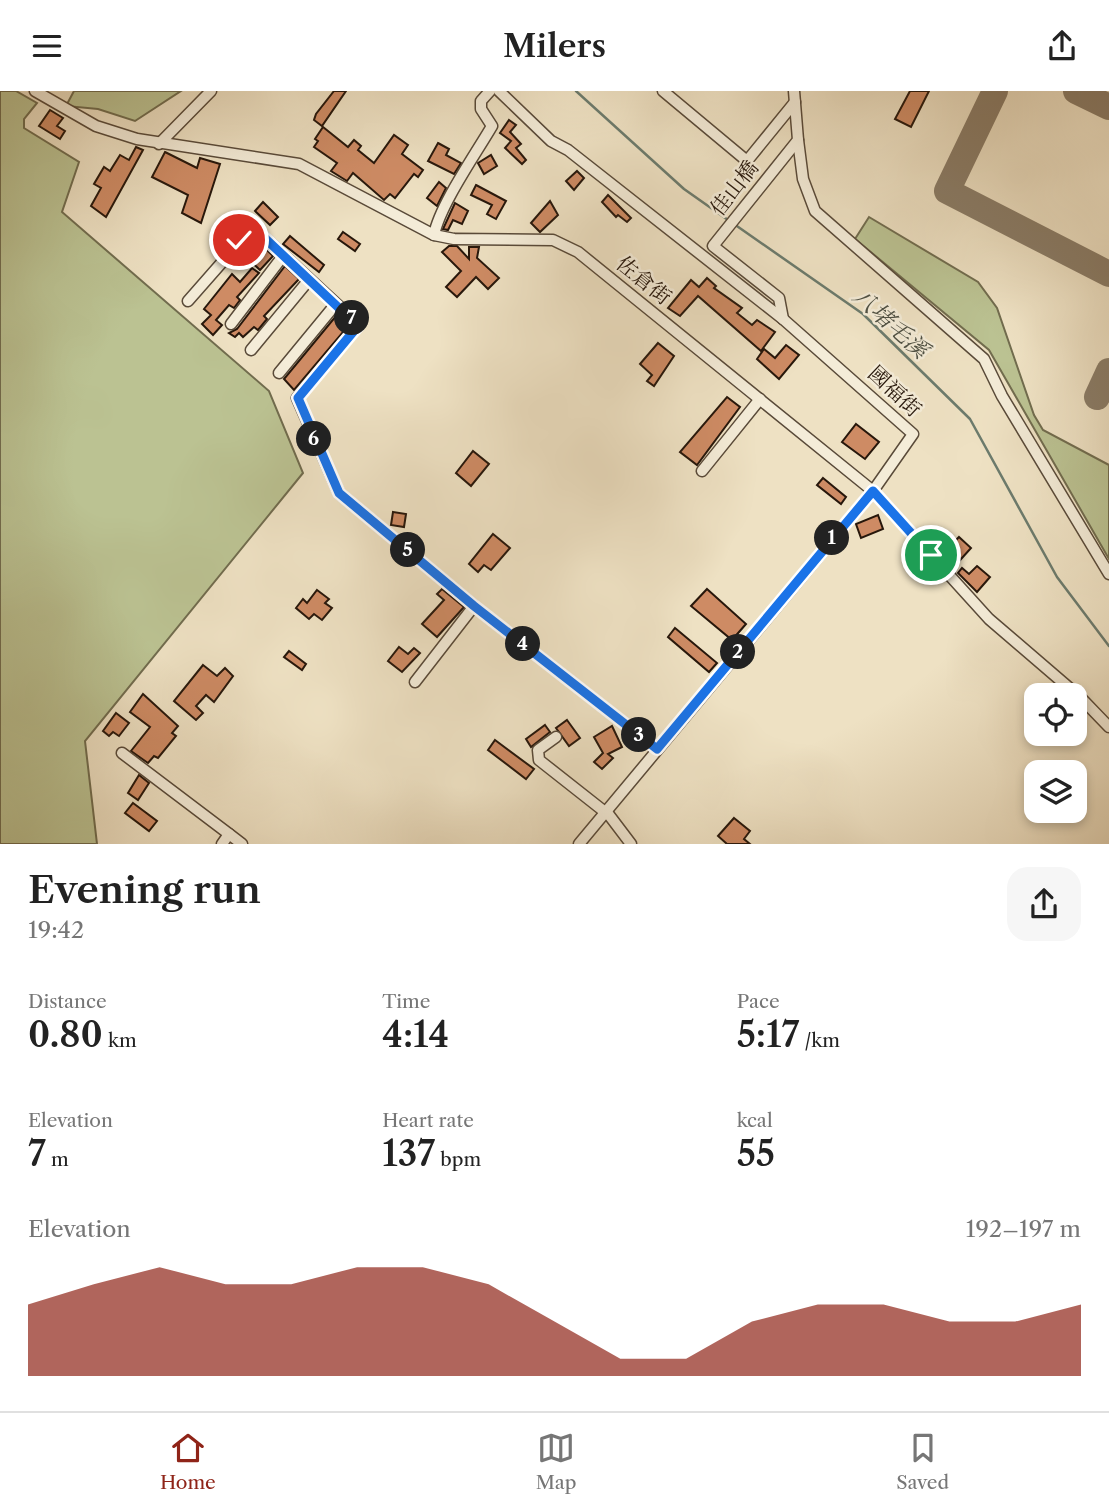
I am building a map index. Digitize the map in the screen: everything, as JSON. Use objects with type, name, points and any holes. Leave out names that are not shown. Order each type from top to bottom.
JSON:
[{"type":"street","name":"佐倉街","points":[[35,91],[96,126],[159,143],[299,165],[434,235],[454,239],[554,240],[578,252],[873,491],[989,619],[1081,698],[1109,727]]},
{"type":"street","points":[[159,143],[211,91]]},
{"type":"street","points":[[434,235],[441,210],[492,126],[481,109],[481,101],[490,91]]},
{"type":"street","name":"國福街","points":[[499,91],[551,141],[568,150],[783,319],[913,434],[873,491],[579,844]]},
{"type":"street","points":[[663,91],[747,161],[794,103]]},
{"type":"street","points":[[794,91],[797,141],[803,179],[815,211],[984,359],[1002,395],[1109,574]]},
{"type":"street","name":"佳山橋","points":[[783,319],[779,298],[713,246],[797,141]]},
{"type":"street","points":[[188,301],[253,227],[358,326],[299,395],[298,403],[339,493],[474,606],[657,749]]},
{"type":"street","points":[[231,324],[283,256]]},
{"type":"street","points":[[251,350],[309,281]]},
{"type":"street","points":[[279,373],[335,305]]},
{"type":"street","points":[[702,471],[760,399]]},
{"type":"street","points":[[415,682],[474,606]]},
{"type":"street","points":[[556,737],[538,750],[539,761],[606,811],[631,844]]},
{"type":"street","points":[[122,753],[242,844]]},
{"type":"street","points":[[222,844],[229,834]]},
{"type":"green space","points":[[0,91],[16,91],[37,103],[24,119],[24,128],[79,162],[62,212],[269,391],[303,473],[85,741],[97,844],[0,844]]},
{"type":"green space","points":[[74,91],[181,91],[135,121],[98,109],[66,106]]},
{"type":"green space","points":[[869,217],[978,282],[997,308],[1034,415],[1043,430],[1109,465],[1109,559],[989,350],[855,239]]},
{"type":"building","points":[[334,91],[346,91],[322,126],[314,120],[316,114]]},
{"type":"building","points":[[910,91],[929,91],[911,127],[895,119]]},
{"type":"building","points":[[50,110],[63,118],[57,126],[65,131],[60,139],[39,126]]},
{"type":"building","points":[[509,120],[516,125],[510,132],[521,144],[516,148],[526,160],[522,164],[505,148],[511,141],[500,133]]},
{"type":"building","points":[[323,127],[348,147],[354,140],[361,146],[358,150],[374,163],[394,135],[408,145],[402,154],[423,170],[418,177],[414,174],[395,198],[390,194],[384,200],[353,173],[347,181],[331,171],[337,163],[314,147],[318,141],[315,139]]},
{"type":"building","points":[[438,143],[449,149],[446,155],[461,163],[454,174],[428,161]]},
{"type":"building","points":[[136,147],[143,150],[106,217],[91,206],[101,188],[94,184],[104,167],[110,171],[120,155],[129,160]]},
{"type":"building","points":[[165,152],[197,168],[200,158],[220,164],[201,223],[182,213],[188,195],[152,177]]},
{"type":"building","points":[[491,155],[497,166],[484,174],[478,163]]},
{"type":"building","points":[[577,171],[584,178],[574,190],[566,181]]},
{"type":"building","points":[[439,182],[446,188],[437,206],[427,198]]},
{"type":"building","points":[[476,185],[506,201],[496,219],[487,214],[492,205],[471,195]]},
{"type":"building","points":[[608,195],[631,218],[627,222],[618,215],[616,217],[602,202]]},
{"type":"building","points":[[550,201],[558,215],[540,232],[531,223]]},
{"type":"building","points":[[263,202],[278,217],[270,225],[255,211]]},
{"type":"building","points":[[455,203],[468,211],[462,224],[453,220],[448,230],[443,229]]},
{"type":"building","points":[[343,232],[360,244],[355,251],[338,239]]},
{"type":"building","points":[[290,236],[324,265],[319,272],[283,244]]},
{"type":"building","points":[[260,243],[273,256],[260,270],[246,257]]},
{"type":"building","points":[[449,246],[457,246],[469,259],[469,247],[479,247],[477,258],[499,278],[488,289],[476,277],[457,297],[446,287],[461,271],[442,252]]},
{"type":"building","points":[[285,266],[299,279],[264,316],[267,319],[258,330],[254,327],[243,337],[239,333],[235,337],[229,333],[237,329]]},
{"type":"building","points":[[252,268],[259,273],[237,297],[240,300],[234,308],[229,305],[216,320],[222,325],[213,335],[202,324],[211,315],[204,309],[232,274],[240,282]]},
{"type":"building","points":[[707,278],[716,286],[714,288],[742,308],[737,313],[752,325],[757,320],[775,332],[761,351],[698,296],[680,316],[668,308],[691,280],[699,287]]},
{"type":"building","points":[[336,316],[346,325],[344,331],[294,390],[284,379]]},
{"type":"building","points":[[658,343],[674,356],[654,386],[647,381],[652,375],[640,364]]},
{"type":"building","points":[[786,345],[799,355],[779,379],[757,359],[764,349],[775,358]]},
{"type":"building","points":[[727,397],[740,407],[697,465],[680,452]]},
{"type":"building","points":[[856,424],[879,442],[865,459],[842,442]]},
{"type":"building","points":[[473,451],[489,464],[471,486],[456,473]]},
{"type":"building","points":[[823,478],[846,497],[841,504],[817,485]]},
{"type":"building","points":[[393,512],[406,514],[404,527],[391,525]]},
{"type":"building","points":[[878,515],[883,529],[861,538],[856,524]]},
{"type":"building","points":[[493,534],[510,548],[491,570],[484,565],[478,572],[469,564]]},
{"type":"building","points":[[959,537],[971,548],[953,568],[941,555]]},
{"type":"building","points":[[977,566],[990,577],[977,592],[958,573],[962,568],[969,574]]},
{"type":"building","points":[[442,589],[464,607],[437,637],[422,624],[444,600],[437,594]]},
{"type":"building","points":[[707,589],[746,624],[732,640],[691,606]]},
{"type":"building","points":[[317,590],[329,599],[325,603],[332,608],[322,620],[314,614],[309,619],[296,608],[303,599],[307,603]]},
{"type":"building","points":[[675,628],[717,663],[709,672],[668,637]]},
{"type":"building","points":[[399,647],[408,654],[414,648],[420,653],[402,672],[388,661]]},
{"type":"building","points":[[289,651],[306,664],[302,670],[284,657]]},
{"type":"building","points":[[203,665],[217,676],[225,668],[233,676],[214,702],[206,695],[196,706],[203,713],[196,720],[174,701]]},
{"type":"building","points":[[143,694],[178,726],[172,733],[176,736],[158,758],[154,756],[148,763],[131,751],[150,727],[130,712]]},
{"type":"building","points":[[116,713],[129,723],[119,736],[113,732],[109,736],[103,731]]},
{"type":"building","points":[[567,720],[580,738],[569,746],[556,728]]},
{"type":"building","points":[[545,725],[550,732],[531,747],[526,739]]},
{"type":"building","points":[[612,726],[622,747],[608,754],[613,758],[602,769],[594,762],[603,753],[594,737]]},
{"type":"building","points":[[495,740],[534,769],[526,779],[488,750]]},
{"type":"building","points":[[139,775],[149,783],[138,800],[128,793]]},
{"type":"building","points":[[133,803],[157,821],[149,831],[125,813]]},
{"type":"building","points":[[734,818],[750,831],[744,839],[750,844],[727,844],[718,836]]},
{"type":"waterway","name":"八堵毛溪","points":[[576,91],[684,189],[728,220]]},
{"type":"waterway","name":"八堵毛溪","points":[[734,224],[863,314],[970,419],[1057,577],[1109,646]]},
{"type":"taxiway","points":[[995,91],[947,191],[1109,274]]},
{"type":"taxiway","points":[[1076,91],[1109,107]]},
{"type":"taxiway","points":[[1097,397],[1109,371]]},
{"type":"route","points":[[239,240],[253,227],[358,326],[298,398],[339,493],[474,606],[657,749],[873,491],[931,555]]}]
